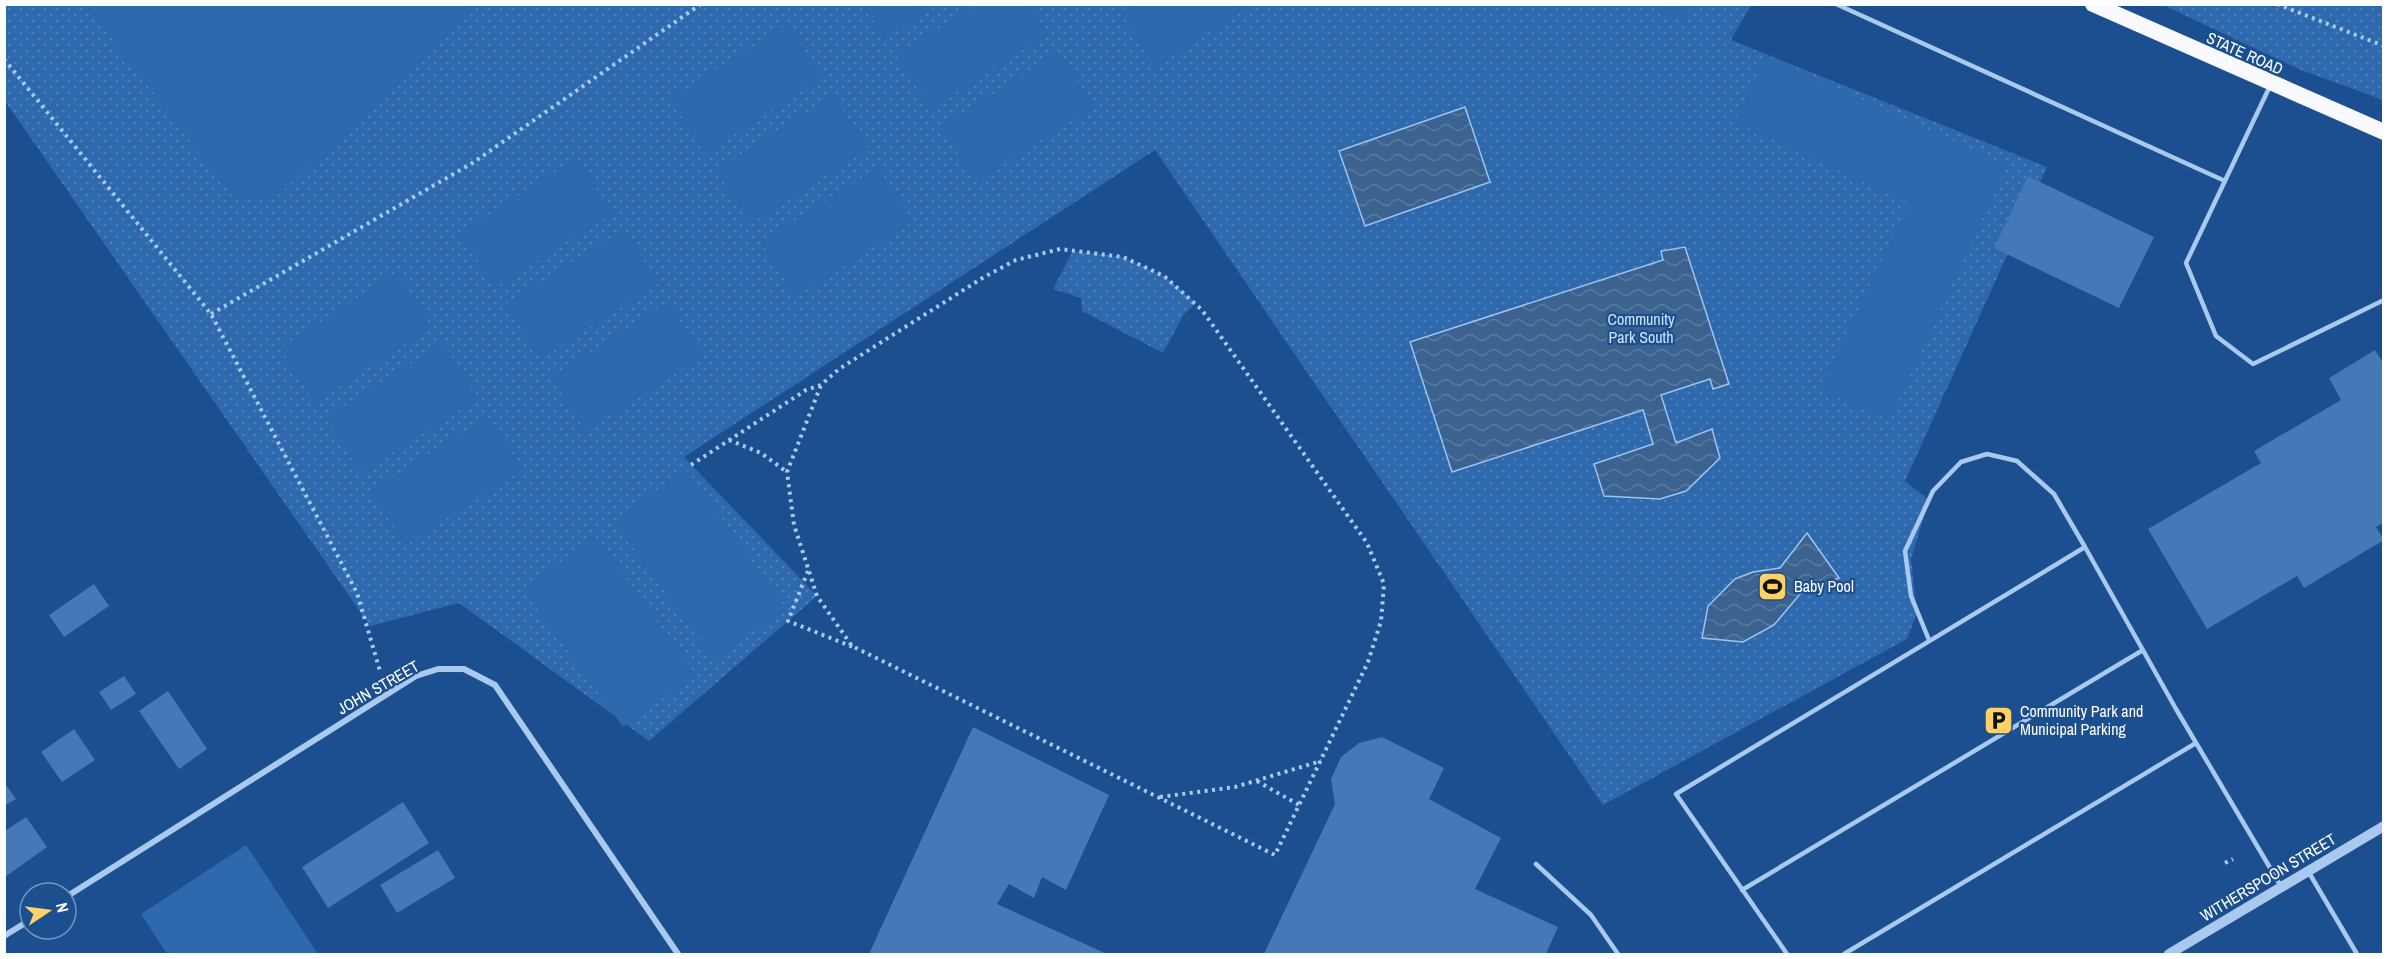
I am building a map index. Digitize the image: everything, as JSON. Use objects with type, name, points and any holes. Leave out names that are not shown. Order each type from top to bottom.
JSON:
[{"type":"highway","name":"STATE ROAD","points":[[2093,4],[2384,132]]},
{"type":"street","name":"JOHN STREET","points":[[78,889],[416,676],[438,669],[464,669],[495,686],[678,954]]},
{"type":"street","name":"WITHERSPOON STREET","points":[[2169,954],[2384,826]]},
{"type":"street","points":[[4,936],[18,927]]},
{"type":"lane","points":[[1836,4],[2225,181]]},
{"type":"lane","points":[[2271,84],[2186,263],[2216,336],[2253,364],[2384,300]]},
{"type":"lane","points":[[1929,640],[1911,596],[1905,551],[1933,491],[1961,462],[1987,454],[2017,461],[2054,494],[2196,743],[2282,888]]},
{"type":"lane","points":[[1787,954],[1676,794],[2085,547]]},
{"type":"lane","points":[[1743,890],[2144,650]]},
{"type":"lane","points":[[1844,954],[2196,743]]},
{"type":"lane","points":[[1536,864],[1591,915],[1618,954]]},
{"type":"lane","points":[[2308,871],[2357,954]]},
{"type":"path","points":[[211,314],[471,164],[701,4]]},
{"type":"path","points":[[2277,4],[2384,46]]},
{"type":"path","points":[[4,59],[211,314],[357,593],[386,695]]},
{"type":"path","points":[[1060,249],[1123,257],[1164,276],[1202,310],[1367,543],[1384,584],[1381,621],[1368,662],[1275,855],[852,646],[817,596],[794,525],[787,472],[821,386],[839,369],[984,277],[1016,260],[1060,249]]},
{"type":"path","points":[[691,465],[806,390],[821,386]]},
{"type":"path","points":[[729,440],[761,453],[787,472]]},
{"type":"path","points":[[809,570],[788,621],[863,652]]},
{"type":"path","points":[[1159,798],[1235,787],[1321,761]]},
{"type":"path","points":[[1256,781],[1299,805]]},
{"type":"path","points":[[2225,863],[2233,859]]},
{"type":"green space","points":[[1133,4],[1252,5],[1155,67],[1121,12]]},
{"type":"green space","name":"Community Park South","points":[[4,5],[1751,5],[1731,40],[2047,167],[1905,481],[1929,500],[1911,559],[1917,613],[1907,639],[1603,805],[1155,150],[684,457],[817,596],[649,741],[459,603],[370,626],[5,101]]},
{"type":"green space","points":[[86,5],[480,5],[274,199],[234,198]]},
{"type":"green space","points":[[863,5],[938,5],[885,39]]},
{"type":"green space","points":[[975,5],[1030,5],[1048,34],[931,109],[896,55]]},
{"type":"green space","points":[[1648,5],[1692,5],[1684,22]]},
{"type":"green space","points":[[2163,5],[2383,5],[2383,100],[2301,70]]},
{"type":"green space","points":[[788,24],[822,78],[705,154],[670,99]]},
{"type":"green space","points":[[1059,52],[1093,107],[976,182],[941,127]]},
{"type":"green space","points":[[1766,55],[2007,166],[1889,420],[1820,390],[1909,203],[1735,122]]},
{"type":"green space","points":[[833,95],[868,149],[750,224],[716,170]]},
{"type":"green space","points":[[577,158],[612,213],[495,288],[460,233]]},
{"type":"green space","points":[[878,167],[913,222],[795,297],[761,242]]},
{"type":"green space","points":[[624,229],[658,284],[541,359],[506,304]]},
{"type":"green space","points":[[1073,251],[1123,257],[1164,276],[1196,303],[1184,314],[1163,353],[1082,311],[1081,298],[1053,289]]},
{"type":"green space","points":[[397,272],[432,327],[315,402],[280,348]]},
{"type":"green space","points":[[668,302],[703,356],[586,431],[551,377]]},
{"type":"green space","points":[[443,343],[478,398],[361,473],[326,418]]},
{"type":"green space","points":[[488,416],[523,470],[406,545],[371,491]]},
{"type":"green space","points":[[686,469],[786,608],[714,660],[614,522]]},
{"type":"green space","points":[[596,537],[696,675],[623,727],[523,589]]},
{"type":"green space","points":[[246,845],[318,954],[167,954],[141,914]]},
{"type":"water","points":[[1465,107],[1490,182],[1365,226],[1339,151]]},
{"type":"water","points":[[1685,247],[1729,384],[1713,389],[1710,379],[1661,395],[1676,443],[1712,429],[1720,458],[1686,491],[1660,499],[1604,496],[1594,464],[1653,444],[1643,410],[1452,472],[1410,342],[1663,260],[1661,251]]},
{"type":"water","name":"Baby Pool","points":[[1807,533],[1839,578],[1800,594],[1774,625],[1743,642],[1702,638],[1708,606],[1735,579],[1753,572],[1780,568]]},
{"type":"building","points":[[2028,176],[2154,237],[2119,308],[1994,248]]},
{"type":"building","points":[[2375,350],[2384,364],[2384,522],[2376,527],[2384,540],[2304,588],[2297,576],[2207,629],[2148,529],[2261,463],[2254,451],[2341,400],[2329,378]]},
{"type":"building","points":[[94,584],[109,606],[64,637],[49,615]]},
{"type":"building","points":[[124,676],[136,694],[111,710],[99,692]]},
{"type":"building","points":[[168,691],[207,749],[179,769],[139,711]]},
{"type":"building","points":[[973,727],[1109,795],[1066,890],[1042,877],[1034,898],[1009,884],[997,904],[1107,954],[869,954]]},
{"type":"building","points":[[74,729],[95,760],[62,782],[41,752]]},
{"type":"building","points":[[1382,737],[1444,768],[1429,799],[1501,838],[1475,889],[1558,927],[1546,954],[1264,954],[1335,804],[1331,779],[1341,757],[1359,743]]},
{"type":"building","points":[[4,782],[16,799],[4,806]]},
{"type":"building","points":[[403,802],[429,843],[328,908],[302,867]]},
{"type":"building","points":[[26,817],[47,847],[5,877],[5,831]]},
{"type":"building","points":[[438,850],[455,878],[397,913],[380,885]]},
{"type":"place","name":"Baby Pool","points":[[1773,586]]},
{"type":"place","name":"Community Park and Municipal Parking","points":[[1999,720]]}]
